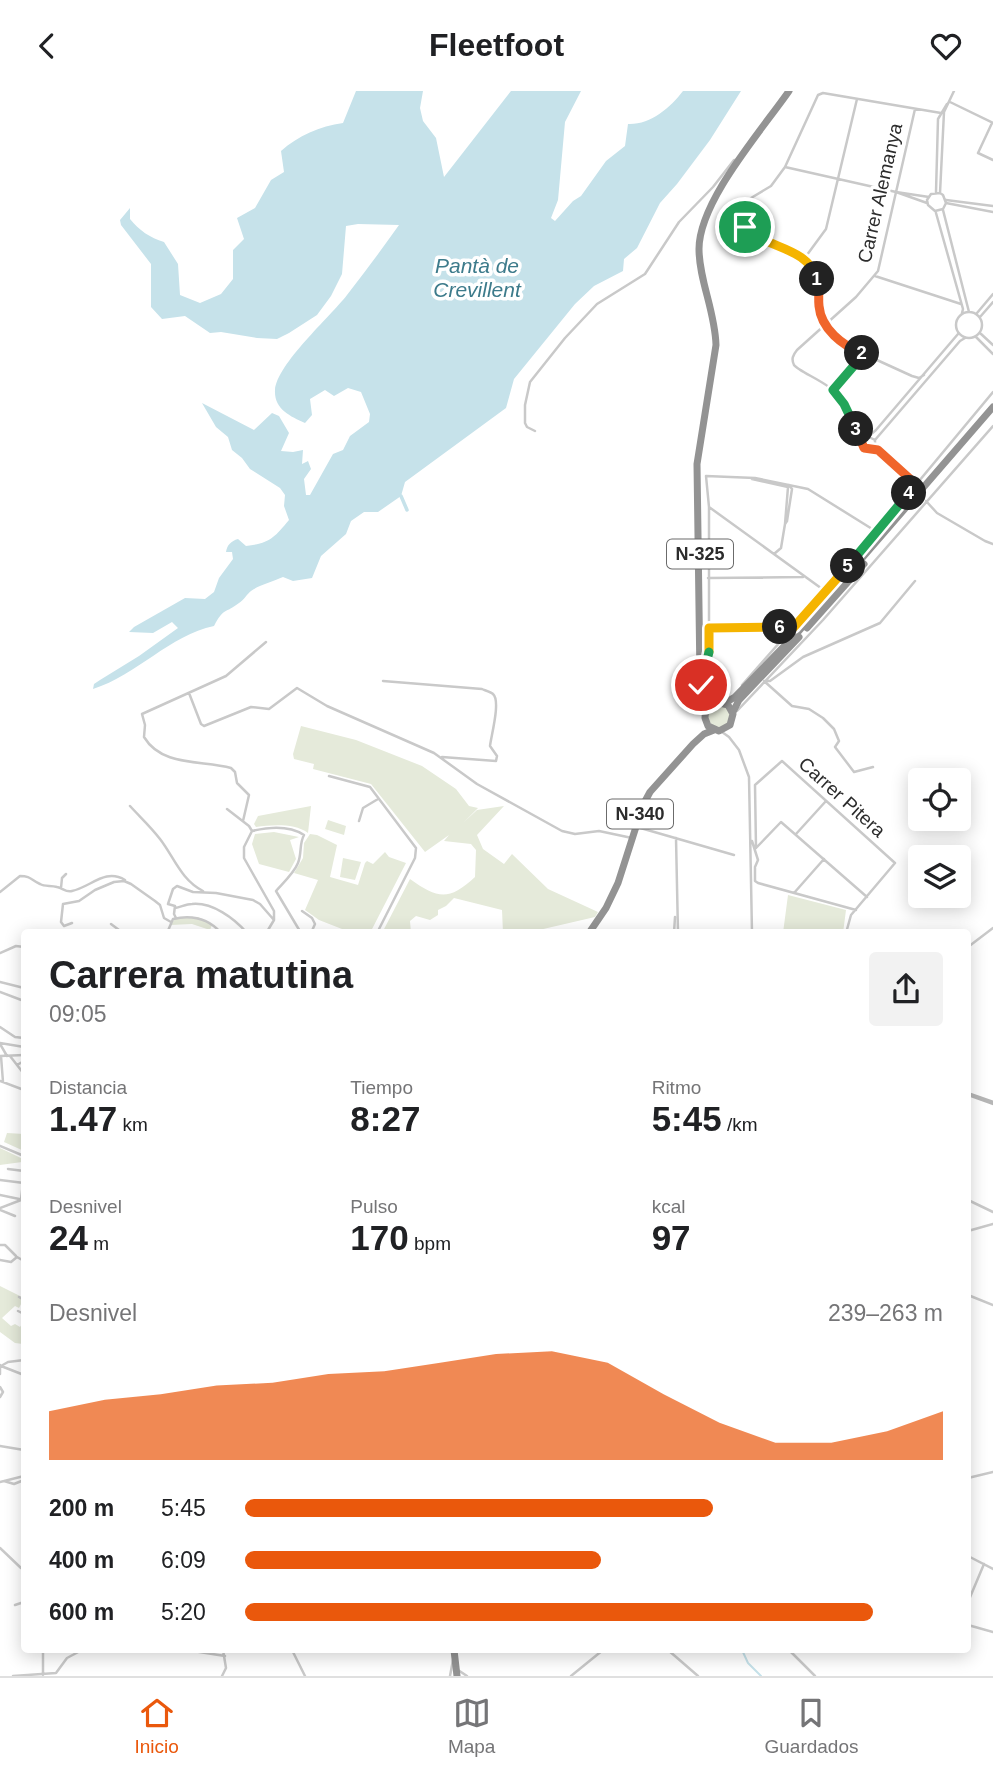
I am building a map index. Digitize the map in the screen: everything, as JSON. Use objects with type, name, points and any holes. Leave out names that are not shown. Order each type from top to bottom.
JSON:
[{"type":"highway","name":"N-325","points":[[707,709],[701,685],[697,464],[716,345],[715,325],[699,250],[702,226],[715,198],[789,91]]},
{"type":"highway","name":"N-325","points":[[709,211],[730,184],[765,126]]},
{"type":"highway","points":[[707,709],[712,704],[735,697],[798,632],[993,407]]},
{"type":"highway","name":"N-340","points":[[588,929],[611,899],[643,804],[650,792],[704,734],[716,730],[732,718],[739,700],[829,604],[993,414]]},
{"type":"highway","points":[[701,685],[707,696],[722,703],[732,718]]},
{"type":"highway","name":"N-340","points":[[693,744],[706,722],[707,709]]},
{"type":"highway","points":[[706,722],[716,730]]},
{"type":"highway","points":[[454,1653],[457,1673]]},
{"type":"street","points":[[938,193],[944,112],[954,91]]},
{"type":"street","points":[[758,237],[752,244],[744,244],[739,236],[744,222],[743,211],[751,198],[771,186],[785,167],[818,95],[824,93],[941,113]]},
{"type":"street","points":[[804,259],[826,229],[857,99]]},
{"type":"street","points":[[950,102],[938,119],[938,193],[946,202],[993,212]]},
{"type":"street","points":[[950,102],[993,123],[978,153],[993,160]]},
{"type":"street","name":"Carrer Alemanya","points":[[862,440],[844,404],[833,390],[813,375],[799,370],[793,363],[793,358],[797,350],[875,276],[915,109]]},
{"type":"street","points":[[730,184],[739,162],[757,142]]},
{"type":"street","points":[[535,431],[527,428],[525,423],[525,405],[530,382],[597,304],[645,274],[679,222],[713,187],[734,160],[739,162]]},
{"type":"street","points":[[785,167],[896,192],[929,197],[938,193]]},
{"type":"street","points":[[896,192],[927,203],[939,215],[963,305],[962,313],[956,321],[958,334],[914,387],[862,440],[864,448],[873,448],[909,478],[913,486]]},
{"type":"street","points":[[927,203],[929,197]]},
{"type":"street","points":[[946,202],[992,206],[993,200]]},
{"type":"street","points":[[946,202],[943,209],[969,312]]},
{"type":"street","points":[[935,211],[943,209]]},
{"type":"street","points":[[744,222],[755,229],[758,237],[804,259],[816,273],[820,314],[844,345],[912,376],[924,375]]},
{"type":"street","points":[[743,228],[748,226]]},
{"type":"street","points":[[875,276],[963,305]]},
{"type":"street","points":[[950,300],[956,300],[959,293]]},
{"type":"street","points":[[978,316],[993,294]]},
{"type":"street","points":[[978,316],[993,302]]},
{"type":"street","points":[[873,448],[875,440],[960,341],[976,337],[980,333],[982,324],[978,316],[969,312],[962,313]]},
{"type":"street","points":[[980,333],[993,345]]},
{"type":"street","points":[[958,334],[965,338]]},
{"type":"street","points":[[976,337],[993,356]]},
{"type":"street","points":[[833,390],[864,354]]},
{"type":"street","points":[[912,376],[914,387]]},
{"type":"street","points":[[722,703],[734,695],[826,591],[993,392]]},
{"type":"street","points":[[732,740],[732,718],[744,701],[823,620],[993,426]]},
{"type":"street","points":[[856,430],[875,440]]},
{"type":"street","points":[[701,685],[709,652],[709,507],[706,476],[749,478],[813,491],[877,532]]},
{"type":"street","points":[[909,478],[920,479]]},
{"type":"street","points":[[782,559],[781,548],[792,489],[789,486]]},
{"type":"street","points":[[926,501],[937,513],[993,544]]},
{"type":"street","points":[[709,507],[826,591]]},
{"type":"street","points":[[774,554],[781,548]]},
{"type":"street","points":[[788,577],[791,566]]},
{"type":"street","points":[[708,578],[806,577]]},
{"type":"street","points":[[764,681],[770,681],[803,657],[880,624],[915,581]]},
{"type":"street","points":[[709,628],[794,627]]},
{"type":"street","points":[[243,821],[249,795],[237,783],[235,772],[231,768],[201,765],[161,754],[144,737],[142,714],[226,676],[266,642]]},
{"type":"street","points":[[383,681],[482,689],[494,694],[495,724],[490,747],[497,756],[496,761],[440,757]]},
{"type":"street","points":[[764,681],[792,706],[809,709],[831,724],[839,741],[835,747],[854,772],[873,767]]},
{"type":"street","points":[[189,692],[204,726],[251,707],[269,709],[297,688],[327,706],[440,757],[477,784],[562,831],[575,834],[599,831],[632,838]]},
{"type":"street","points":[[716,730],[732,740],[745,763],[749,777],[752,929]]},
{"type":"street","name":"Carrer Pitera","points":[[756,848],[755,785],[782,761],[895,863],[867,897]]},
{"type":"street","points":[[328,776],[367,786],[414,845],[416,852],[379,929]]},
{"type":"street","points":[[359,821],[363,808],[378,799]]},
{"type":"street","points":[[796,834],[826,800]]},
{"type":"street","points":[[130,806],[160,839],[177,867],[193,885],[206,892]]},
{"type":"street","points":[[227,809],[252,831]]},
{"type":"street","points":[[756,848],[781,822],[867,897],[849,918],[847,929]]},
{"type":"street","points":[[636,826],[734,855]]},
{"type":"street","points":[[252,831],[281,829],[304,835],[300,842],[296,867],[276,891],[298,929]]},
{"type":"street","points":[[252,831],[244,847],[244,857],[274,911],[274,920],[269,929]]},
{"type":"street","points":[[676,838],[676,929]]},
{"type":"street","points":[[750,838],[756,848],[758,860],[751,877]]},
{"type":"street","points":[[794,893],[824,859]]},
{"type":"street","points":[[755,868],[755,881],[856,910]]},
{"type":"street","points":[[61,888],[62,878],[66,874]]},
{"type":"street","points":[[0,892],[17,877],[23,876],[30,877],[41,885],[61,888],[67,892],[94,880],[116,875],[158,903],[164,918],[171,922]]},
{"type":"street","points":[[72,923],[64,926],[61,922],[63,904],[79,901],[114,882],[131,884]]},
{"type":"street","points":[[175,908],[168,903],[176,887],[257,902],[274,920]]},
{"type":"street","points":[[175,908],[189,904],[206,904],[244,929]]},
{"type":"street","points":[[175,908],[176,918]]},
{"type":"street","points":[[302,911],[314,921],[312,929]]},
{"type":"street","points":[[168,929],[176,918],[198,917],[218,929]]},
{"type":"street","points":[[111,924],[118,929]]},
{"type":"street","points":[[971,945],[993,928]]},
{"type":"street","points":[[0,953],[21,947]]},
{"type":"street","points":[[0,982],[21,987]]},
{"type":"street","points":[[0,992],[21,1000]]},
{"type":"street","points":[[0,1027],[15,1037],[21,1038]]},
{"type":"street","points":[[0,1044],[21,1047]]},
{"type":"street","points":[[0,1044],[21,1071]]},
{"type":"street","points":[[21,1055],[1,1056],[1,1081],[21,1089]]},
{"type":"street","points":[[17,1065],[21,1063]]},
{"type":"street","points":[[971,1095],[993,1103]]},
{"type":"street","points":[[0,1146],[21,1155]]},
{"type":"street","points":[[8,1168],[21,1170]]},
{"type":"street","points":[[0,1180],[21,1183]]},
{"type":"street","points":[[0,1195],[21,1200]]},
{"type":"street","points":[[0,1209],[21,1201]]},
{"type":"street","points":[[971,1201],[993,1212]]},
{"type":"street","points":[[0,1209],[15,1216]]},
{"type":"street","points":[[971,1230],[993,1224]]},
{"type":"street","points":[[0,1245],[5,1245],[21,1259]]},
{"type":"street","points":[[0,1260],[11,1262],[17,1257]]},
{"type":"street","points":[[971,1296],[993,1305]]},
{"type":"street","points":[[0,1366],[21,1360]]},
{"type":"street","points":[[0,1366],[0,1374]]},
{"type":"street","points":[[0,1366],[21,1374]]},
{"type":"street","points":[[0,1387],[3,1392],[0,1397]]},
{"type":"street","points":[[0,1446],[21,1450]]},
{"type":"street","points":[[971,1477],[993,1472]]},
{"type":"street","points":[[2,1481],[21,1478]]},
{"type":"street","points":[[0,1548],[21,1568]]},
{"type":"street","points":[[971,1558],[993,1569]]},
{"type":"street","points":[[971,1595],[984,1564]]},
{"type":"street","points":[[15,1605],[21,1603]]},
{"type":"street","points":[[971,1626],[993,1632]]},
{"type":"street","points":[[43,1653],[43,1675]]},
{"type":"street","points":[[13,1676],[58,1672],[67,1658],[76,1653]]},
{"type":"street","points":[[206,1653],[225,1656]]},
{"type":"street","points":[[222,1676],[226,1668],[224,1653]]},
{"type":"street","points":[[294,1653],[305,1676]]},
{"type":"street","points":[[450,1676],[454,1653]]},
{"type":"street","points":[[571,1676],[599,1653]]},
{"type":"street","points":[[671,1653],[698,1676]]},
{"type":"street","points":[[792,1653],[815,1676]]},
{"type":"street","points":[[457,1673],[467,1676]]},
{"type":"green space","points":[[719,705],[727,708],[730,716],[727,724],[719,727],[711,724],[708,716],[711,708]]},
{"type":"green space","points":[[301,726],[356,740],[422,766],[456,789],[469,806],[478,808],[463,823],[477,810],[504,806],[477,835],[483,849],[504,864],[512,854],[548,889],[598,912],[595,917],[543,929],[503,929],[502,910],[454,898],[430,920],[416,916],[410,921],[411,929],[384,929],[410,879],[428,891],[443,895],[458,890],[475,877],[476,850],[471,844],[444,841],[449,835],[425,852],[371,784],[313,769],[314,764],[294,759]]},
{"type":"green space","points":[[311,806],[308,833],[290,826],[256,827],[254,824],[258,816]]},
{"type":"green space","points":[[328,820],[346,826],[344,835],[325,829]]},
{"type":"green space","points":[[274,832],[299,837],[290,840],[296,859],[289,872],[259,864],[252,844],[255,834]]},
{"type":"green space","points":[[310,834],[337,845],[330,877],[358,885],[365,863],[367,861],[373,864],[385,852],[389,857],[406,863],[372,929],[342,929],[319,920],[305,910],[318,880],[294,873],[303,858],[304,843]]},
{"type":"green space","points":[[343,858],[361,862],[355,880],[340,877]]},
{"type":"green space","points":[[788,895],[846,910],[844,929],[784,929]]},
{"type":"green space","points":[[198,917],[212,925],[210,929],[207,929],[192,924],[170,925],[176,918]]},
{"type":"green space","points":[[7,1133],[21,1134],[21,1150],[4,1142]]},
{"type":"green space","points":[[0,1148],[21,1158],[21,1162],[0,1165]]},
{"type":"green space","points":[[0,1286],[21,1296],[19,1308],[15,1306],[2,1318],[11,1326],[21,1326],[21,1344],[15,1343],[0,1332]]},
{"type":"water","name":"Pantà de Crevillent","points":[[356,91],[423,91],[420,108],[423,121],[436,138],[444,177],[511,91],[581,91],[565,122],[558,200],[551,218],[555,221],[581,196],[606,161],[625,146],[628,124],[644,122],[659,114],[683,91],[741,91],[710,140],[660,203],[637,248],[624,259],[623,271],[594,286],[575,304],[514,379],[506,408],[405,482],[401,496],[378,512],[364,512],[351,521],[346,534],[321,556],[312,578],[293,581],[283,577],[257,587],[241,602],[223,613],[214,626],[183,638],[124,675],[93,689],[94,684],[178,628],[172,622],[153,633],[129,632],[134,627],[185,598],[205,599],[214,592],[219,578],[233,559],[232,552],[226,552],[231,542],[238,539],[246,546],[261,543],[275,535],[289,520],[284,506],[285,495],[280,488],[250,469],[232,450],[228,437],[216,427],[202,403],[254,430],[272,413],[279,416],[289,433],[281,451],[303,450],[302,464],[308,461],[311,469],[304,479],[306,495],[310,495],[333,454],[343,450],[350,436],[369,422],[370,414],[361,392],[348,388],[334,396],[325,390],[310,399],[312,415],[305,423],[280,407],[275,390],[278,379],[294,354],[347,295],[399,225],[346,226],[342,274],[331,296],[317,315],[277,339],[210,333],[185,316],[162,319],[151,307],[151,264],[120,220],[130,208],[130,219],[137,227],[164,242],[178,264],[180,295],[200,303],[221,294],[233,279],[233,250],[244,239],[237,218],[255,208],[271,180],[284,172],[281,151],[310,132],[343,123]]},
{"type":"waterway","points":[[401,496],[407,510]]},
{"type":"waterway","points":[[743,1653],[748,1663],[761,1676]]},
{"type":"route","points":[[701,685],[709,652],[709,628],[794,627],[866,546],[913,486],[909,478],[878,450],[864,448],[849,413],[833,390],[864,354],[844,345],[825,323],[820,314],[816,273],[800,255],[772,245],[758,237],[753,228],[745,227]]}]
